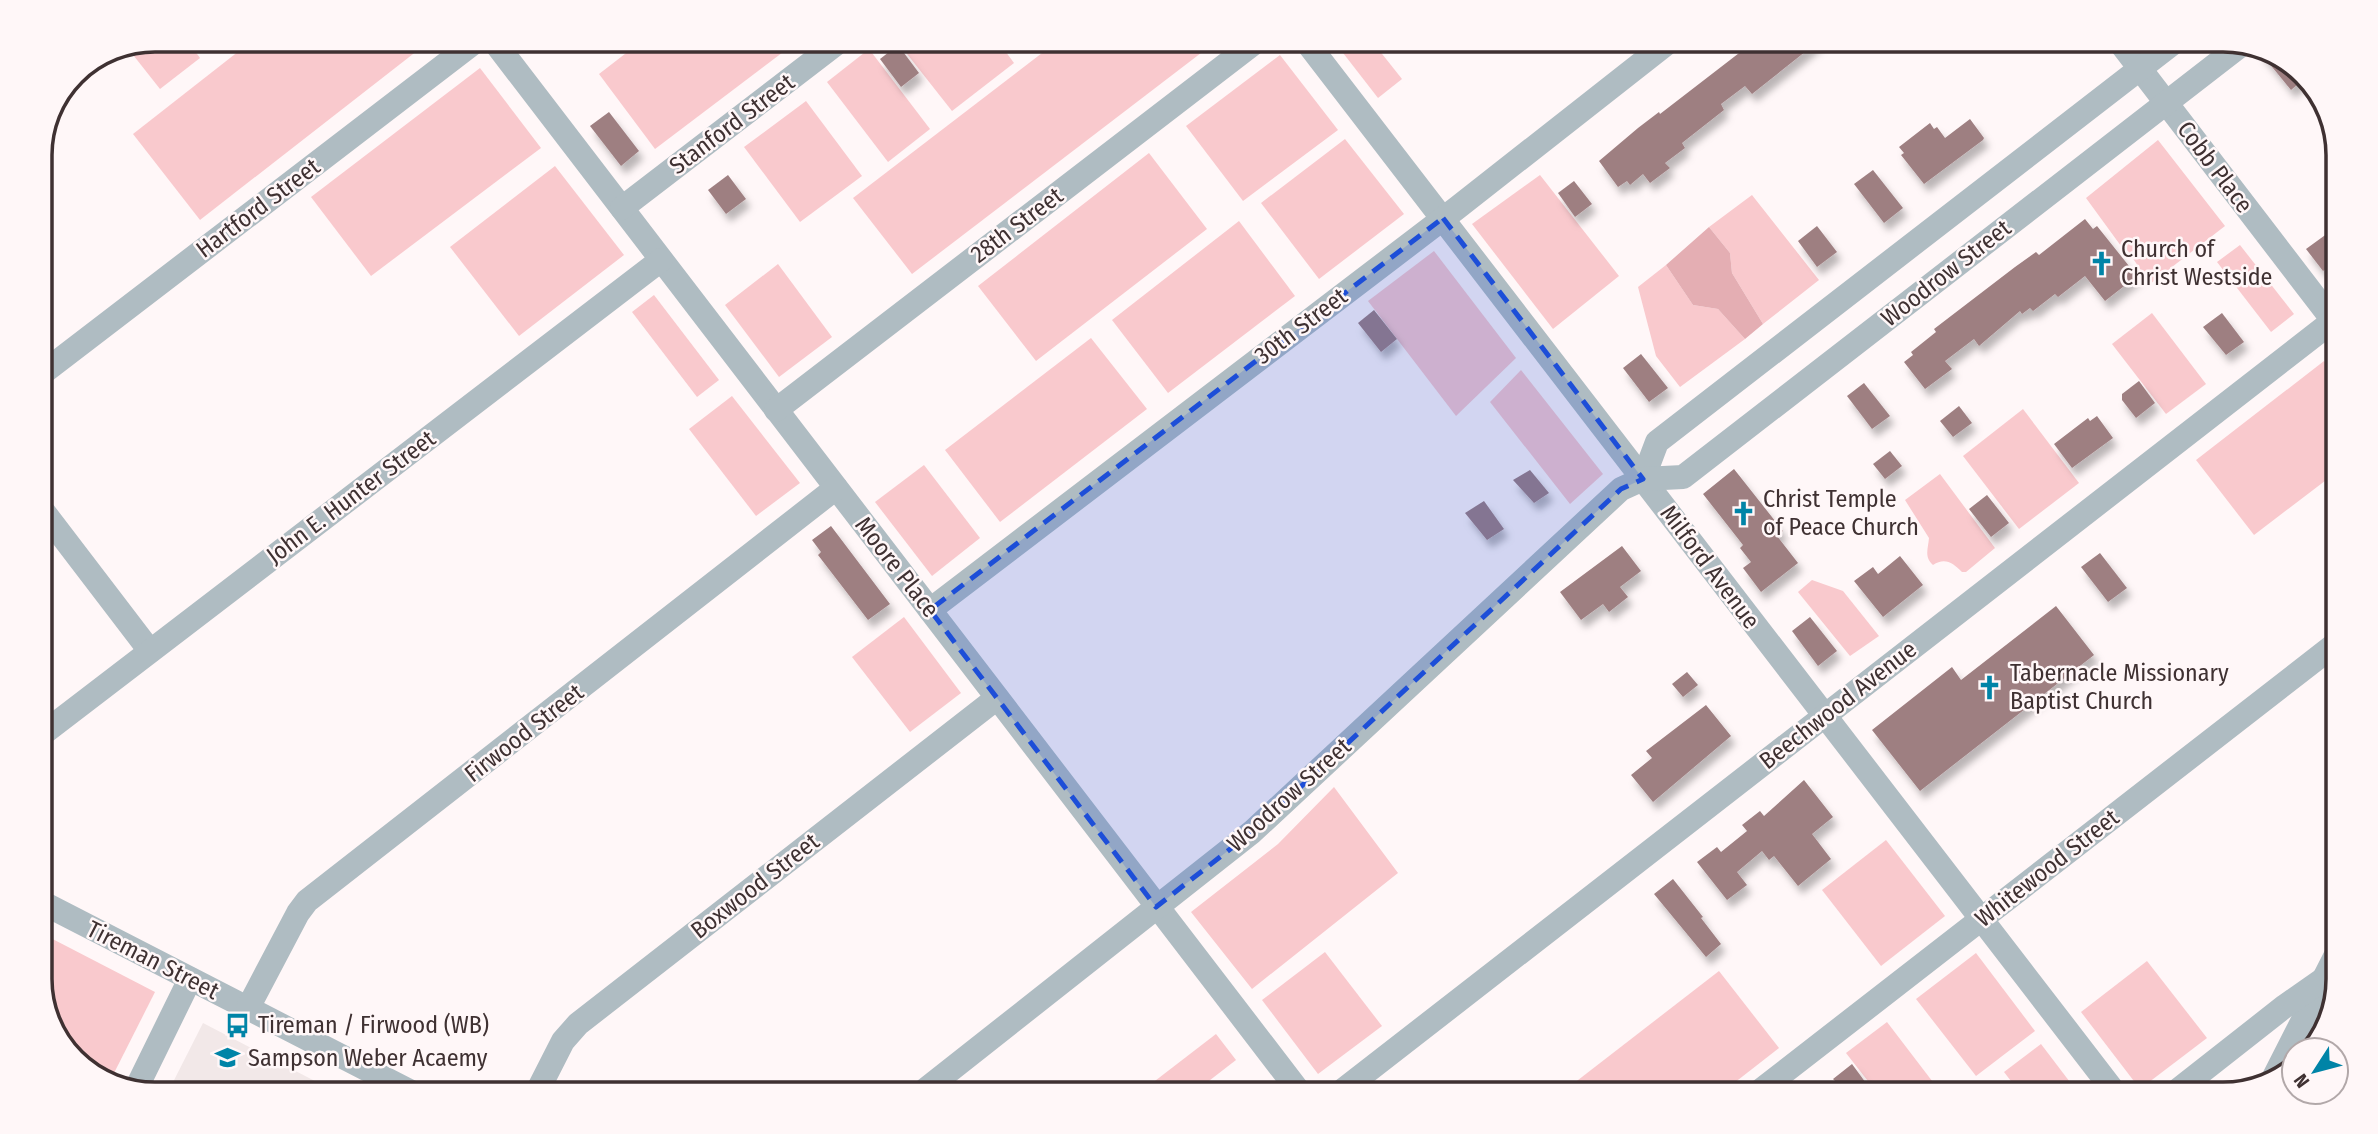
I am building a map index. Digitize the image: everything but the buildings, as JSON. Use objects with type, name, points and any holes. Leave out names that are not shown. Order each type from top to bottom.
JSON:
[{"type":"street","name":"Hartford Street","points":[[53,365],[460,53]]},
{"type":"street","name":"Moore Place","points":[[503,53],[1292,1082]]},
{"type":"street","name":"Stanford Street","points":[[622,208],[824,53]]},
{"type":"street","name":"28th Street","points":[[776,410],[1241,53]]},
{"type":"street","name":"Milford Avenue","points":[[1315,53],[2107,1082]]},
{"type":"street","name":"30th Street","points":[[930,610],[1654,53]]},
{"type":"street","name":"Cobb Place","points":[[2128,53],[2325,307]]},
{"type":"street","name":"Woodrow Street","points":[[1643,479],[1657,442],[2160,53]]},
{"type":"street","name":"Woodrow Street","points":[[935,1082],[1252,832],[1621,489],[1643,479],[1683,477],[2230,53]]},
{"type":"street","name":"John E. Hunter Street","points":[[53,725],[661,260]]},
{"type":"street","name":"Beechwood Avenue","points":[[1353,1082],[2325,329]]},
{"type":"street","name":"Firwood Street","points":[[248,1008],[307,901],[836,488]]},
{"type":"street","points":[[53,525],[150,651]]},
{"type":"street","name":"Whitewood Street","points":[[1771,1082],[2326,652]]},
{"type":"street","name":"Boxwood Street","points":[[542,1082],[564,1041],[578,1024],[997,698]]},
{"type":"street","name":"Tireman Street","points":[[53,908],[392,1082]]},
{"type":"street","points":[[2281,1063],[2325,978]]},
{"type":"street","points":[[2188,1082],[2325,978]]},
{"type":"street","points":[[140,1081],[190,979]]},
{"type":"highlighted area","points":[[1443,218],[1643,479],[1621,489],[1252,832],[1156,907],[930,610]]},
{"type":"shaded area","points":[[196,53],[200,58],[160,89],[133,55]]},
{"type":"shaded area","points":[[236,53],[414,53],[200,220],[133,134]]},
{"type":"shaded area","points":[[626,53],[782,53],[655,149],[599,74]]},
{"type":"shaded area","points":[[864,53],[872,53],[930,129],[888,162],[827,82]]},
{"type":"shaded area","points":[[906,53],[1007,53],[1014,63],[952,111]]},
{"type":"shaded area","points":[[1042,53],[1201,53],[912,274],[853,198]]},
{"type":"shaded area","points":[[1343,53],[1381,53],[1402,79],[1378,98]]},
{"type":"shaded area","points":[[1280,55],[1338,130],[1243,201],[1186,126]]},
{"type":"shaded area","points":[[480,68],[541,148],[371,276],[311,197]]},
{"type":"shaded area","points":[[806,101],[862,176],[800,222],[744,147]]},
{"type":"shaded area","points":[[1345,139],[1404,214],[1319,279],[1261,203]]},
{"type":"shaded area","points":[[2158,140],[2225,226],[2150,284],[2086,198]]},
{"type":"shaded area","points":[[1149,153],[1207,229],[1036,361],[978,286]]},
{"type":"shaded area","points":[[555,166],[624,255],[519,336],[450,247]]},
{"type":"shaded area","points":[[1540,175],[1619,276],[1553,329],[1472,224]]},
{"type":"shaded area","points":[[1752,195],[1819,280],[1763,324],[1732,273],[1730,253],[1709,227]]},
{"type":"shaded area","points":[[1239,221],[1295,296],[1168,393],[1112,320]]},
{"type":"shaded area","points":[[1709,227],[1730,253],[1732,273],[1763,324],[1745,339],[1718,309],[1693,305],[1666,265]]},
{"type":"shaded area","points":[[2240,245],[2294,314],[2271,332],[2217,262]]},
{"type":"shaded area","points":[[1434,251],[1516,358],[1456,416],[1368,301]]},
{"type":"shaded area","points":[[778,264],[832,337],[779,377],[725,305]]},
{"type":"shaded area","points":[[1666,265],[1693,305],[1718,309],[1745,339],[1680,387],[1656,356],[1638,287]]},
{"type":"shaded area","points":[[654,295],[719,380],[697,397],[632,312]]},
{"type":"shaded area","points":[[2152,313],[2206,384],[2166,414],[2112,344]]},
{"type":"shaded area","points":[[1091,338],[1147,409],[1000,522],[945,450]]},
{"type":"shaded area","points":[[2325,363],[2325,481],[2254,535],[2196,460]]},
{"type":"shaded area","points":[[1521,370],[1603,474],[1570,504],[1490,402]]},
{"type":"shaded area","points":[[732,396],[800,483],[756,516],[689,429]]},
{"type":"shaded area","points":[[2023,409],[2079,483],[2019,529],[1963,456]]},
{"type":"shaded area","points":[[924,465],[980,538],[932,576],[875,502]]},
{"type":"shaded area","points":[[1940,474],[1995,548],[1966,572],[1949,562],[1941,561],[1933,565],[1930,562],[1927,553],[1929,538],[1905,500]]},
{"type":"shaded area","points":[[1812,580],[1843,591],[1879,636],[1850,656],[1798,592]]},
{"type":"shaded area","points":[[904,617],[961,693],[910,732],[852,657]]},
{"type":"shaded area","points":[[1334,787],[1398,873],[1252,989],[1191,912],[1278,844]]},
{"type":"shaded area","points":[[1886,840],[1945,916],[1881,966],[1822,890]]},
{"type":"shaded area","points":[[53,939],[155,992],[114,1073],[88,1056],[63,1024],[54,999]]},
{"type":"shaded area","points":[[1325,952],[1382,1026],[1318,1074],[1262,1000]]},
{"type":"shaded area","points":[[1976,953],[2035,1031],[1976,1076],[1916,999]]},
{"type":"shaded area","points":[[2147,961],[2207,1038],[2149,1082],[2135,1082],[2081,1012]]},
{"type":"shaded area","points":[[1719,971],[1779,1048],[1735,1082],[1576,1082]]},
{"type":"shaded area","points":[[1887,1022],[1933,1082],[1869,1082],[1846,1053]]},
{"type":"shaded area","name":"Sampson Weber Acaemy","points":[[203,1023],[317,1082],[173,1082]]},
{"type":"shaded area","points":[[1216,1034],[1236,1060],[1208,1082],[1154,1082]]},
{"type":"shaded area","points":[[2041,1044],[2070,1082],[2012,1082],[2004,1072]]},
{"type":"place","name":"Church of Christ Westside","points":[[2101,263]]},
{"type":"place","name":"Christ Temple of Peace Church","points":[[1743,513]]},
{"type":"place","name":"Tabernacle Missionary Baptist Church","points":[[1990,687]]},
{"type":"place","name":"Tireman / Firwood (WB)","points":[[238,1025]]},
{"type":"place","name":"Sampson Weber Acaemy","points":[[228,1058]]}]
